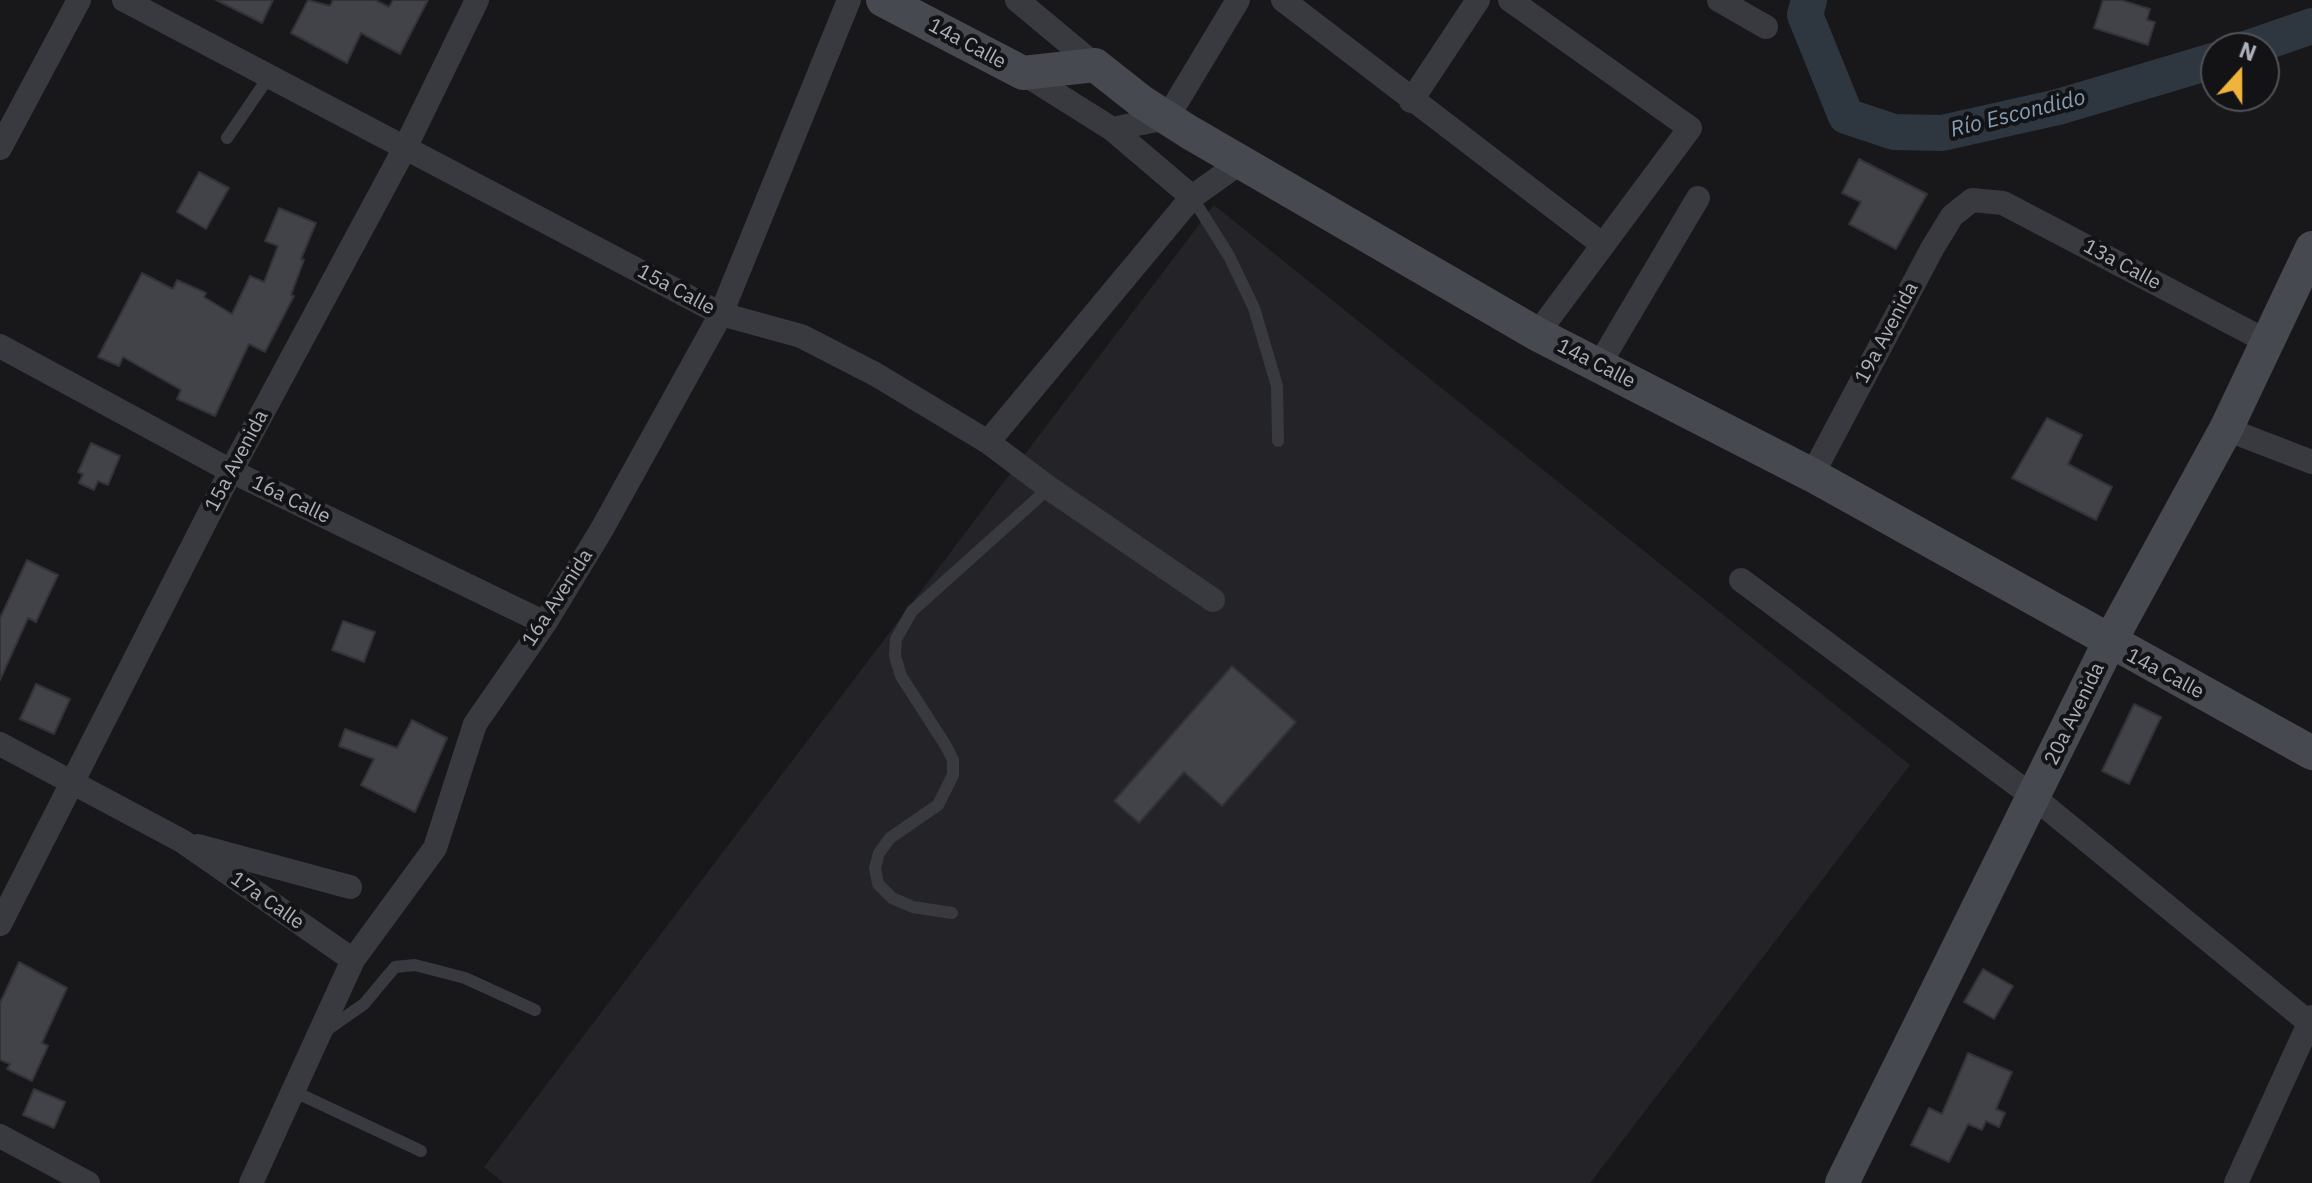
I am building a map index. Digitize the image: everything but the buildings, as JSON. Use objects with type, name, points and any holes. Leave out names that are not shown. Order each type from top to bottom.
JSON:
[{"type":"street","points":[[0,148],[79,0]]},
{"type":"street","name":"15a Calle","points":[[124,0],[721,314],[801,336],[875,374],[988,442],[1049,488],[1213,600]]},
{"type":"street","name":"15a Avenida","points":[[0,924],[231,471],[406,146],[477,0]]},
{"type":"street","name":"16a Avenida","points":[[251,1183],[353,960],[435,848],[475,724],[545,623],[602,529],[721,314],[849,0]]},
{"type":"street","name":"14a Calle","points":[[883,0],[1023,73],[1095,65],[1167,118],[1537,334],[1812,475],[2109,643],[2312,753]]},
{"type":"street","points":[[1017,0],[1095,65]]},
{"type":"street","points":[[1112,129],[1167,118],[1238,0]]},
{"type":"street","points":[[1283,0],[1603,245]]},
{"type":"street","points":[[1411,101],[1478,0]]},
{"type":"street","points":[[1510,0],[1690,128],[1537,334]]},
{"type":"street","points":[[1719,0],[1766,27]]},
{"type":"street","points":[[1023,73],[1112,129],[1192,197]]},
{"type":"street","points":[[988,442],[1192,197],[1241,162]]},
{"type":"street","points":[[1599,365],[1698,198]]},
{"type":"street","name":"13a Calle","points":[[1972,200],[2003,203],[2268,342]]},
{"type":"street","name":"19a Avenida","points":[[1812,475],[1933,247],[1952,216],[1972,200]]},
{"type":"street","name":"20a Avenida","points":[[1842,1183],[2109,643],[2226,429],[2312,248]]},
{"type":"street","name":"16a Calle","points":[[0,346],[231,471],[545,623]]},
{"type":"street","points":[[2226,429],[2312,462]]},
{"type":"street","points":[[1741,580],[2035,798],[2311,1022],[2236,1183]]},
{"type":"street","name":"17a Calle","points":[[0,744],[182,841],[353,960]]},
{"type":"street","name":"17a Calle","points":[[182,841],[350,887]]},
{"type":"street","points":[[0,1136],[88,1183]]},
{"type":"lane","points":[[227,138],[270,75]]},
{"type":"lane","points":[[1192,197],[1229,256],[1254,308],[1277,386],[1278,441]]},
{"type":"lane","points":[[952,913],[913,907],[892,898],[878,884],[875,868],[879,853],[890,838],[938,805],[953,775],[953,760],[946,746],[901,676],[895,656],[896,639],[912,611],[1049,488]]},
{"type":"lane","points":[[318,1036],[364,1004],[395,967],[415,965],[465,978],[535,1010]]},
{"type":"lane","points":[[293,1091],[421,1151]]},
{"type":"shaded area","points":[[1214,205],[1910,765],[1590,1183],[504,1183],[484,1167]]},
{"type":"waterway","name":"Río Escondido","points":[[1809,0],[1805,15],[1846,116],[1894,132],[1942,133],[2058,107],[2200,65]]},
{"type":"waterway","name":"Río Escondido","points":[[2280,37],[2312,26]]}]
